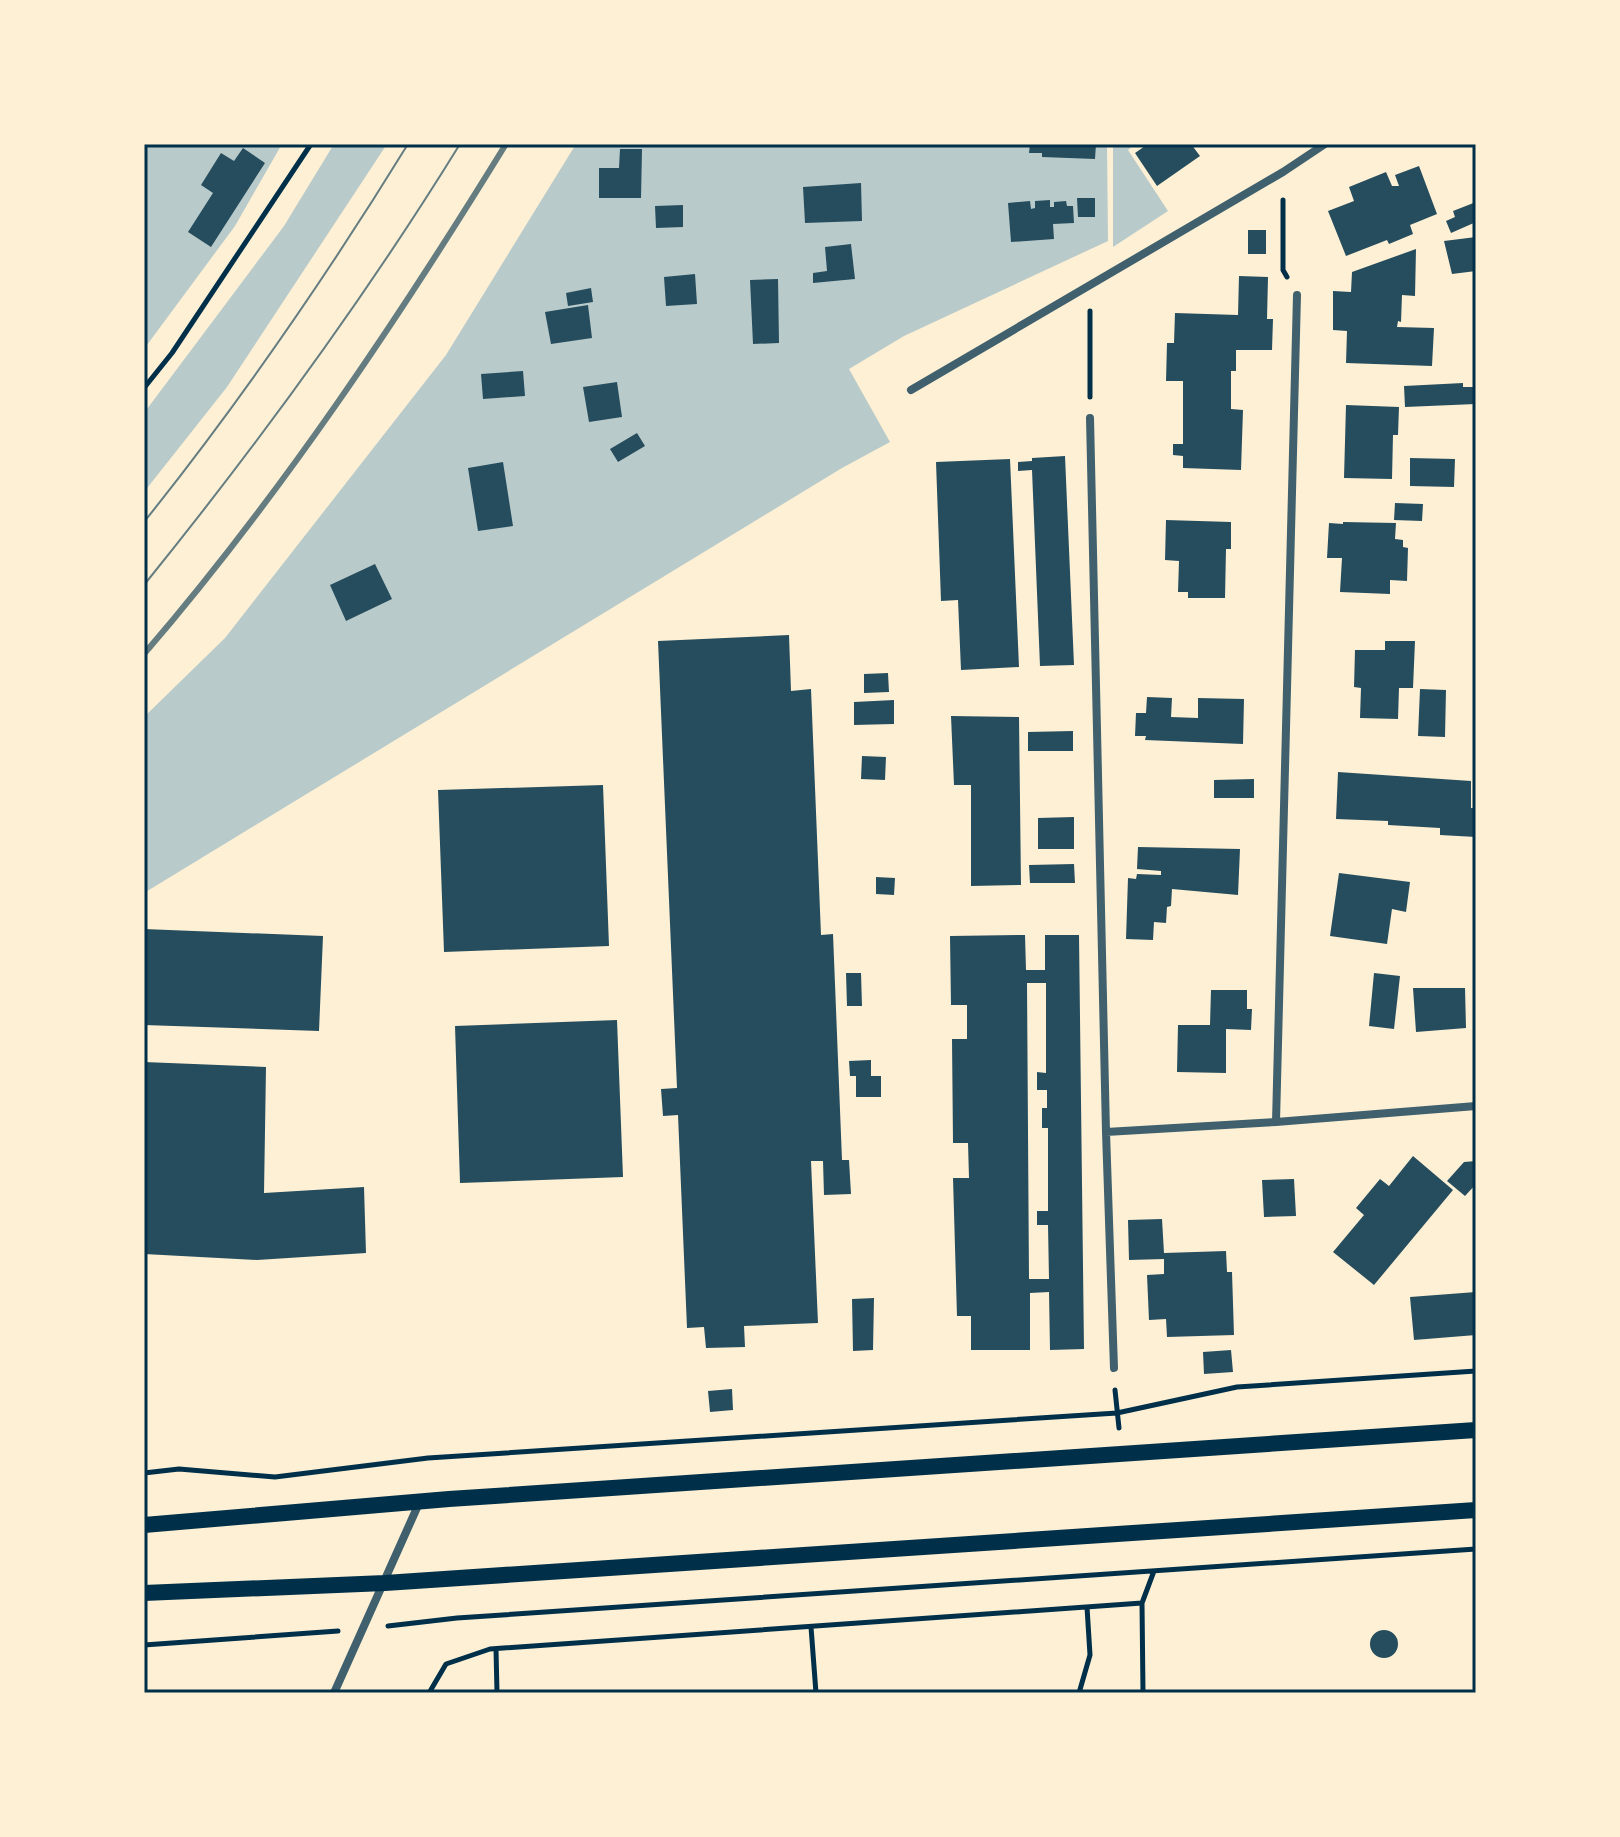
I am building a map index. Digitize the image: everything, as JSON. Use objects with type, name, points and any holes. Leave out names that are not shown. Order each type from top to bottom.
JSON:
[{"type":"main road","points":[[144,1525],[420,1501],[1476,1430]]},
{"type":"main road","points":[[144,1593],[385,1583],[1476,1510]]},
{"type":"street","points":[[911,390],[1283,172],[1325,144]]},
{"type":"street","points":[[1276,1122],[1297,295]]},
{"type":"street","points":[[1090,418],[1114,1368]]},
{"type":"street","points":[[1106,1132],[1476,1106]]},
{"type":"street","points":[[334,1693],[420,1501]]},
{"type":"path","points":[[144,388],[172,353],[311,144]]},
{"type":"path","points":[[1283,172],[1283,270],[1297,295]]},
{"type":"path","points":[[1089,284],[1090,418]]},
{"type":"path","points":[[1114,1368],[1121,1453]]},
{"type":"path","points":[[144,1473],[179,1469],[275,1477],[428,1458],[1117,1413],[1237,1387],[1476,1371]]},
{"type":"path","points":[[144,1645],[364,1629],[457,1618],[1476,1549]]},
{"type":"path","points":[[1143,1693],[1142,1603],[1154,1571]]},
{"type":"path","points":[[429,1693],[446,1664],[496,1649],[1142,1603]]},
{"type":"path","points":[[1079,1693],[1090,1655],[1087,1607]]},
{"type":"path","points":[[811,1627],[816,1693]]},
{"type":"path","points":[[496,1649],[497,1693]]},
{"type":"shaded area","points":[[144,144],[282,144],[235,226],[144,349]]},
{"type":"shaded area","points":[[334,144],[387,144],[227,387],[144,492],[144,413],[284,226]]},
{"type":"shaded area","points":[[576,144],[1107,144],[1108,241],[904,336],[849,369],[890,442],[842,468],[144,893],[144,717],[225,638],[446,355]]},
{"type":"shaded area","points":[[1113,144],[1135,144],[1128,150],[1168,211],[1113,247]]},
{"type":"building","points":[[1030,144],[1096,144],[1095,159],[1042,157],[1042,153],[1029,153]]},
{"type":"building","points":[[1148,144],[1191,144],[1200,156],[1157,186],[1135,153]]},
{"type":"building","points":[[243,148],[265,163],[211,247],[188,232],[213,193],[201,185],[221,153],[234,161]]},
{"type":"building","points":[[620,149],[642,149],[641,198],[599,198],[599,168],[619,168]]},
{"type":"building","points":[[1419,166],[1437,214],[1410,225],[1413,234],[1389,244],[1387,240],[1346,256],[1328,211],[1354,201],[1349,187],[1386,172],[1392,186],[1399,186],[1395,175]]},
{"type":"building","points":[[861,183],[862,221],[805,223],[803,187]]},
{"type":"building","points":[[1077,198],[1095,198],[1095,217],[1078,217]]},
{"type":"building","points":[[1050,200],[1050,207],[1054,207],[1054,202],[1066,201],[1067,206],[1073,206],[1074,223],[1053,224],[1054,239],[1011,242],[1008,203],[1030,201],[1031,209],[1035,208],[1035,201]]},
{"type":"building","points":[[1476,202],[1476,222],[1451,233],[1446,221],[1455,217],[1453,211]]},
{"type":"building","points":[[683,205],[683,227],[656,228],[655,206]]},
{"type":"building","points":[[1248,230],[1266,230],[1266,254],[1248,254]]},
{"type":"building","points":[[1476,237],[1476,271],[1452,274],[1444,241]]},
{"type":"building","points":[[851,244],[855,279],[813,283],[813,273],[827,271],[825,247]]},
{"type":"building","points":[[1416,249],[1415,296],[1402,295],[1401,322],[1398,321],[1397,327],[1434,328],[1432,366],[1346,363],[1347,331],[1333,330],[1333,291],[1351,292],[1352,272]]},
{"type":"building","points":[[695,274],[697,304],[666,306],[664,277]]},
{"type":"building","points":[[1239,276],[1268,277],[1267,319],[1273,319],[1272,350],[1236,350],[1236,371],[1231,371],[1231,409],[1243,410],[1241,470],[1183,468],[1183,456],[1173,455],[1173,444],[1183,444],[1183,381],[1166,381],[1167,343],[1174,343],[1175,313],[1238,315]]},
{"type":"building","points":[[778,279],[779,343],[753,344],[750,280]]},
{"type":"building","points":[[591,288],[593,302],[568,306],[566,293]]},
{"type":"building","points":[[588,305],[592,338],[551,344],[545,312]]},
{"type":"building","points":[[523,371],[525,396],[483,399],[481,374]]},
{"type":"building","points":[[617,382],[622,417],[589,422],[583,387]]},
{"type":"building","points":[[1463,383],[1463,387],[1476,387],[1476,404],[1405,407],[1404,386]]},
{"type":"building","points":[[1346,405],[1399,407],[1398,435],[1393,435],[1392,479],[1344,478]]},
{"type":"building","points":[[637,433],[645,446],[618,462],[610,449]]},
{"type":"building","points":[[1065,456],[1074,665],[1040,666],[1032,470],[1018,471],[1018,462]]},
{"type":"building","points":[[1410,458],[1455,459],[1454,487],[1410,486]]},
{"type":"building","points":[[1010,459],[1019,667],[961,670],[958,600],[941,601],[936,462]]},
{"type":"building","points":[[503,462],[513,526],[478,531],[468,468]]},
{"type":"building","points":[[1395,503],[1423,504],[1422,521],[1394,520]]},
{"type":"building","points":[[1166,520],[1231,522],[1231,549],[1226,549],[1225,598],[1188,598],[1188,592],[1178,592],[1179,561],[1165,560]]},
{"type":"building","points":[[1329,523],[1396,523],[1395,539],[1403,540],[1403,547],[1408,548],[1407,581],[1390,580],[1390,594],[1340,592],[1342,558],[1327,558]]},
{"type":"building","points":[[375,564],[392,599],[346,621],[330,585]]},
{"type":"building","points":[[789,635],[791,691],[811,689],[821,935],[833,934],[842,1160],[849,1160],[851,1194],[824,1195],[823,1161],[811,1161],[818,1323],[744,1326],[745,1347],[706,1348],[704,1327],[687,1328],[678,1115],[663,1116],[661,1089],[677,1088],[658,641]]},
{"type":"building","points":[[1385,641],[1415,641],[1413,688],[1399,688],[1398,719],[1360,718],[1361,688],[1354,687],[1355,650],[1385,650]]},
{"type":"building","points":[[888,673],[889,692],[864,693],[864,674]]},
{"type":"building","points":[[1420,689],[1446,690],[1445,737],[1418,736]]},
{"type":"building","points":[[1147,697],[1172,698],[1171,717],[1198,718],[1198,698],[1244,699],[1243,744],[1145,740],[1146,736],[1135,736],[1136,713],[1146,713]]},
{"type":"building","points":[[894,700],[894,724],[854,725],[854,702]]},
{"type":"building","points":[[951,716],[1019,717],[1021,885],[971,886],[971,785],[954,785]]},
{"type":"building","points":[[1073,731],[1073,751],[1028,751],[1028,732]]},
{"type":"building","points":[[862,756],[886,757],[885,780],[861,779]]},
{"type":"building","points":[[1338,772],[1471,781],[1471,808],[1476,808],[1476,837],[1440,835],[1440,828],[1388,825],[1388,821],[1336,819]]},
{"type":"building","points":[[1254,779],[1254,798],[1214,798],[1214,780]]},
{"type":"building","points":[[603,785],[609,946],[444,952],[438,790]]},
{"type":"building","points":[[1074,817],[1074,849],[1038,849],[1038,818]]},
{"type":"building","points":[[1138,847],[1240,849],[1238,895],[1172,889],[1166,923],[1154,922],[1153,940],[1126,939],[1128,878],[1136,879],[1137,874],[1161,875],[1161,871],[1137,869]]},
{"type":"building","points":[[1074,864],[1075,883],[1030,883],[1029,865]]},
{"type":"building","points":[[1339,873],[1410,882],[1406,912],[1392,909],[1387,944],[1330,936]]},
{"type":"building","points":[[876,877],[895,878],[894,895],[876,894]]},
{"type":"building","points":[[144,929],[323,936],[319,1031],[144,1025]]},
{"type":"building","points":[[1025,935],[1026,970],[1045,970],[1045,935],[1079,935],[1084,1349],[1050,1350],[1049,1292],[1030,1293],[1030,1350],[971,1350],[971,1316],[957,1316],[953,1178],[969,1178],[968,1143],[953,1143],[952,1039],[967,1039],[967,1005],[951,1005],[950,936]],"holes":[[[1027,983],[1046,983],[1046,1073],[1037,1072],[1037,1090],[1047,1090],[1047,1108],[1042,1108],[1042,1128],[1048,1128],[1048,1211],[1037,1211],[1037,1225],[1048,1225],[1049,1279],[1029,1279]]]},
{"type":"building","points":[[846,973],[861,973],[862,1006],[847,1006]]},
{"type":"building","points":[[1374,973],[1400,976],[1394,1029],[1369,1026]]},
{"type":"building","points":[[1413,988],[1465,988],[1466,1028],[1416,1032]]},
{"type":"building","points":[[1211,990],[1247,990],[1247,1009],[1252,1009],[1251,1030],[1226,1029],[1226,1073],[1177,1072],[1178,1025],[1210,1025]]},
{"type":"building","points":[[617,1020],[623,1177],[460,1183],[455,1026]]},
{"type":"building","points":[[871,1060],[871,1076],[881,1076],[881,1097],[856,1097],[856,1076],[850,1076],[849,1061]]},
{"type":"building","points":[[144,1062],[266,1067],[264,1193],[364,1187],[366,1253],[257,1260],[144,1254]]},
{"type":"building","points":[[1413,1156],[1453,1190],[1374,1285],[1333,1252],[1364,1215],[1356,1208],[1380,1179],[1389,1186]]},
{"type":"building","points":[[1476,1161],[1476,1184],[1465,1196],[1447,1181],[1464,1162]]},
{"type":"building","points":[[1294,1179],[1296,1216],[1264,1217],[1262,1180]]},
{"type":"building","points":[[1162,1219],[1164,1253],[1226,1251],[1227,1272],[1232,1272],[1234,1335],[1167,1337],[1166,1319],[1149,1320],[1147,1275],[1164,1274],[1164,1259],[1129,1260],[1128,1220]]},
{"type":"building","points":[[1476,1292],[1476,1335],[1414,1340],[1410,1297]]},
{"type":"building","points":[[874,1298],[873,1350],[853,1351],[852,1299]]},
{"type":"building","points":[[1231,1350],[1233,1372],[1204,1374],[1203,1352]]},
{"type":"building","points":[[732,1389],[733,1410],[710,1412],[708,1391]]},
{"type":"building","points":[[1384,1630],[1394,1634],[1398,1644],[1394,1654],[1384,1658],[1374,1654],[1370,1644],[1374,1634]]},
{"type":"tram line","points":[[144,522],[282,337],[408,144]]},
{"type":"tram line","points":[[144,585],[309,369],[387,258],[460,144]]},
{"type":"railway","points":[[144,654],[290,470],[423,276],[506,144]]}]
